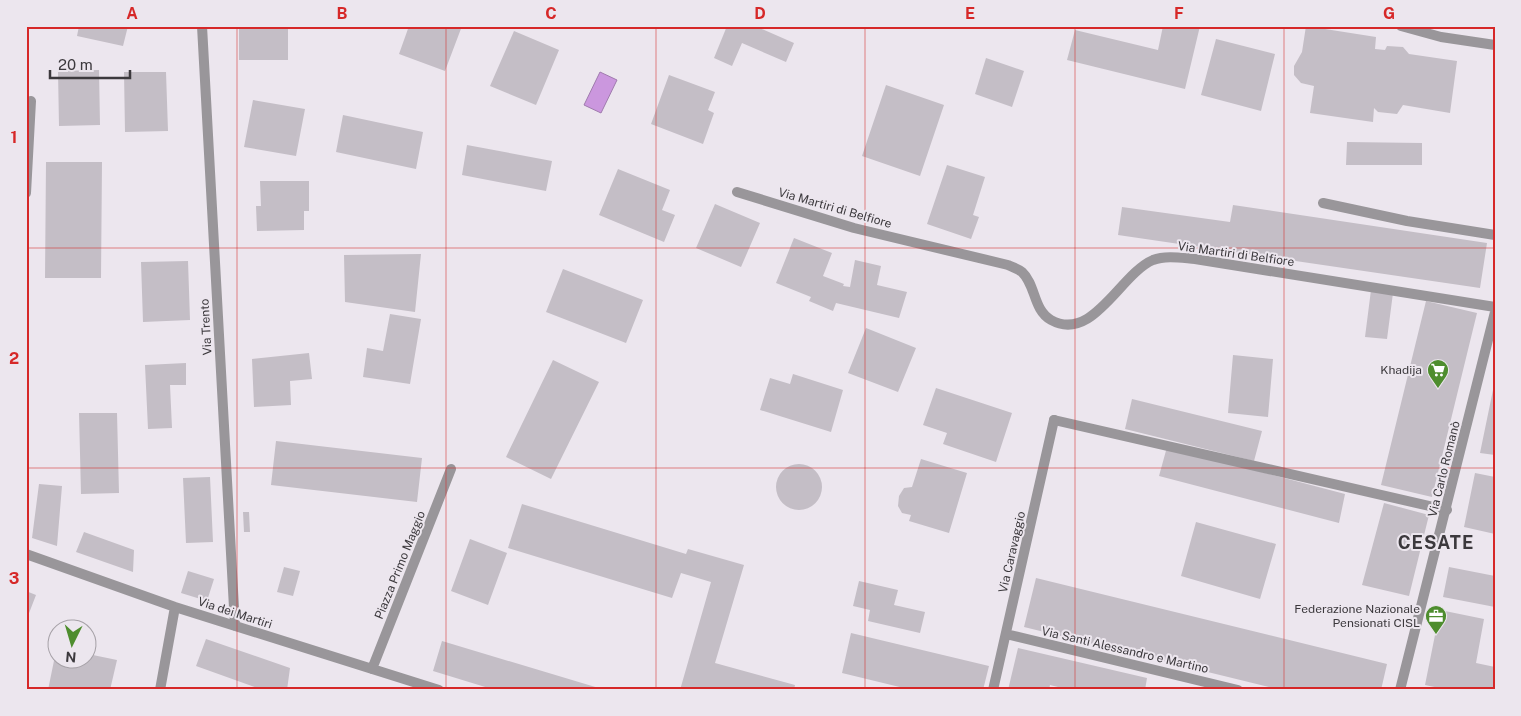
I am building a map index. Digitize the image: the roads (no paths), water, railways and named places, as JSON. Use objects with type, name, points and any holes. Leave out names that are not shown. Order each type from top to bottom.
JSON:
[{"type":"street","name":"Via Trento","points":[[202,26],[234,626]]},
{"type":"street","points":[[1401,26],[1441,37],[1495,45]]},
{"type":"street","points":[[26,193],[31,101]]},
{"type":"street","name":"Via Martiri di Belfiore","points":[[737,192],[854,228],[1008,265],[1021,272],[1026,279],[1037,306],[1051,320],[1072,325],[1091,318],[1136,270],[1153,260],[1164,257],[1195,259],[1495,307]]},
{"type":"street","points":[[1323,202],[1407,221],[1495,235]]},
{"type":"street","name":"Via Carlo Romanò","points":[[1400,690],[1495,312]]},
{"type":"street","name":"Via Caravaggio","points":[[993,690],[1054,420],[1446,510]]},
{"type":"street","name":"Piazza Primo Maggio","points":[[372,669],[451,469]]},
{"type":"street","name":"Via dei Martiri","points":[[26,554],[175,607],[432,689]]},
{"type":"street","points":[[160,690],[175,607]]},
{"type":"street","name":"Via Santi Alessandro e Martino","points":[[1006,634],[1238,690]]},
{"type":"place","name":"Khadija","points":[[1438,389]]},
{"type":"place","name":"Federazione Nazionale Pensionati CISL","points":[[1436,635]]},
{"type":"district","name":"CESATE","points":[[1436,543]]}]
